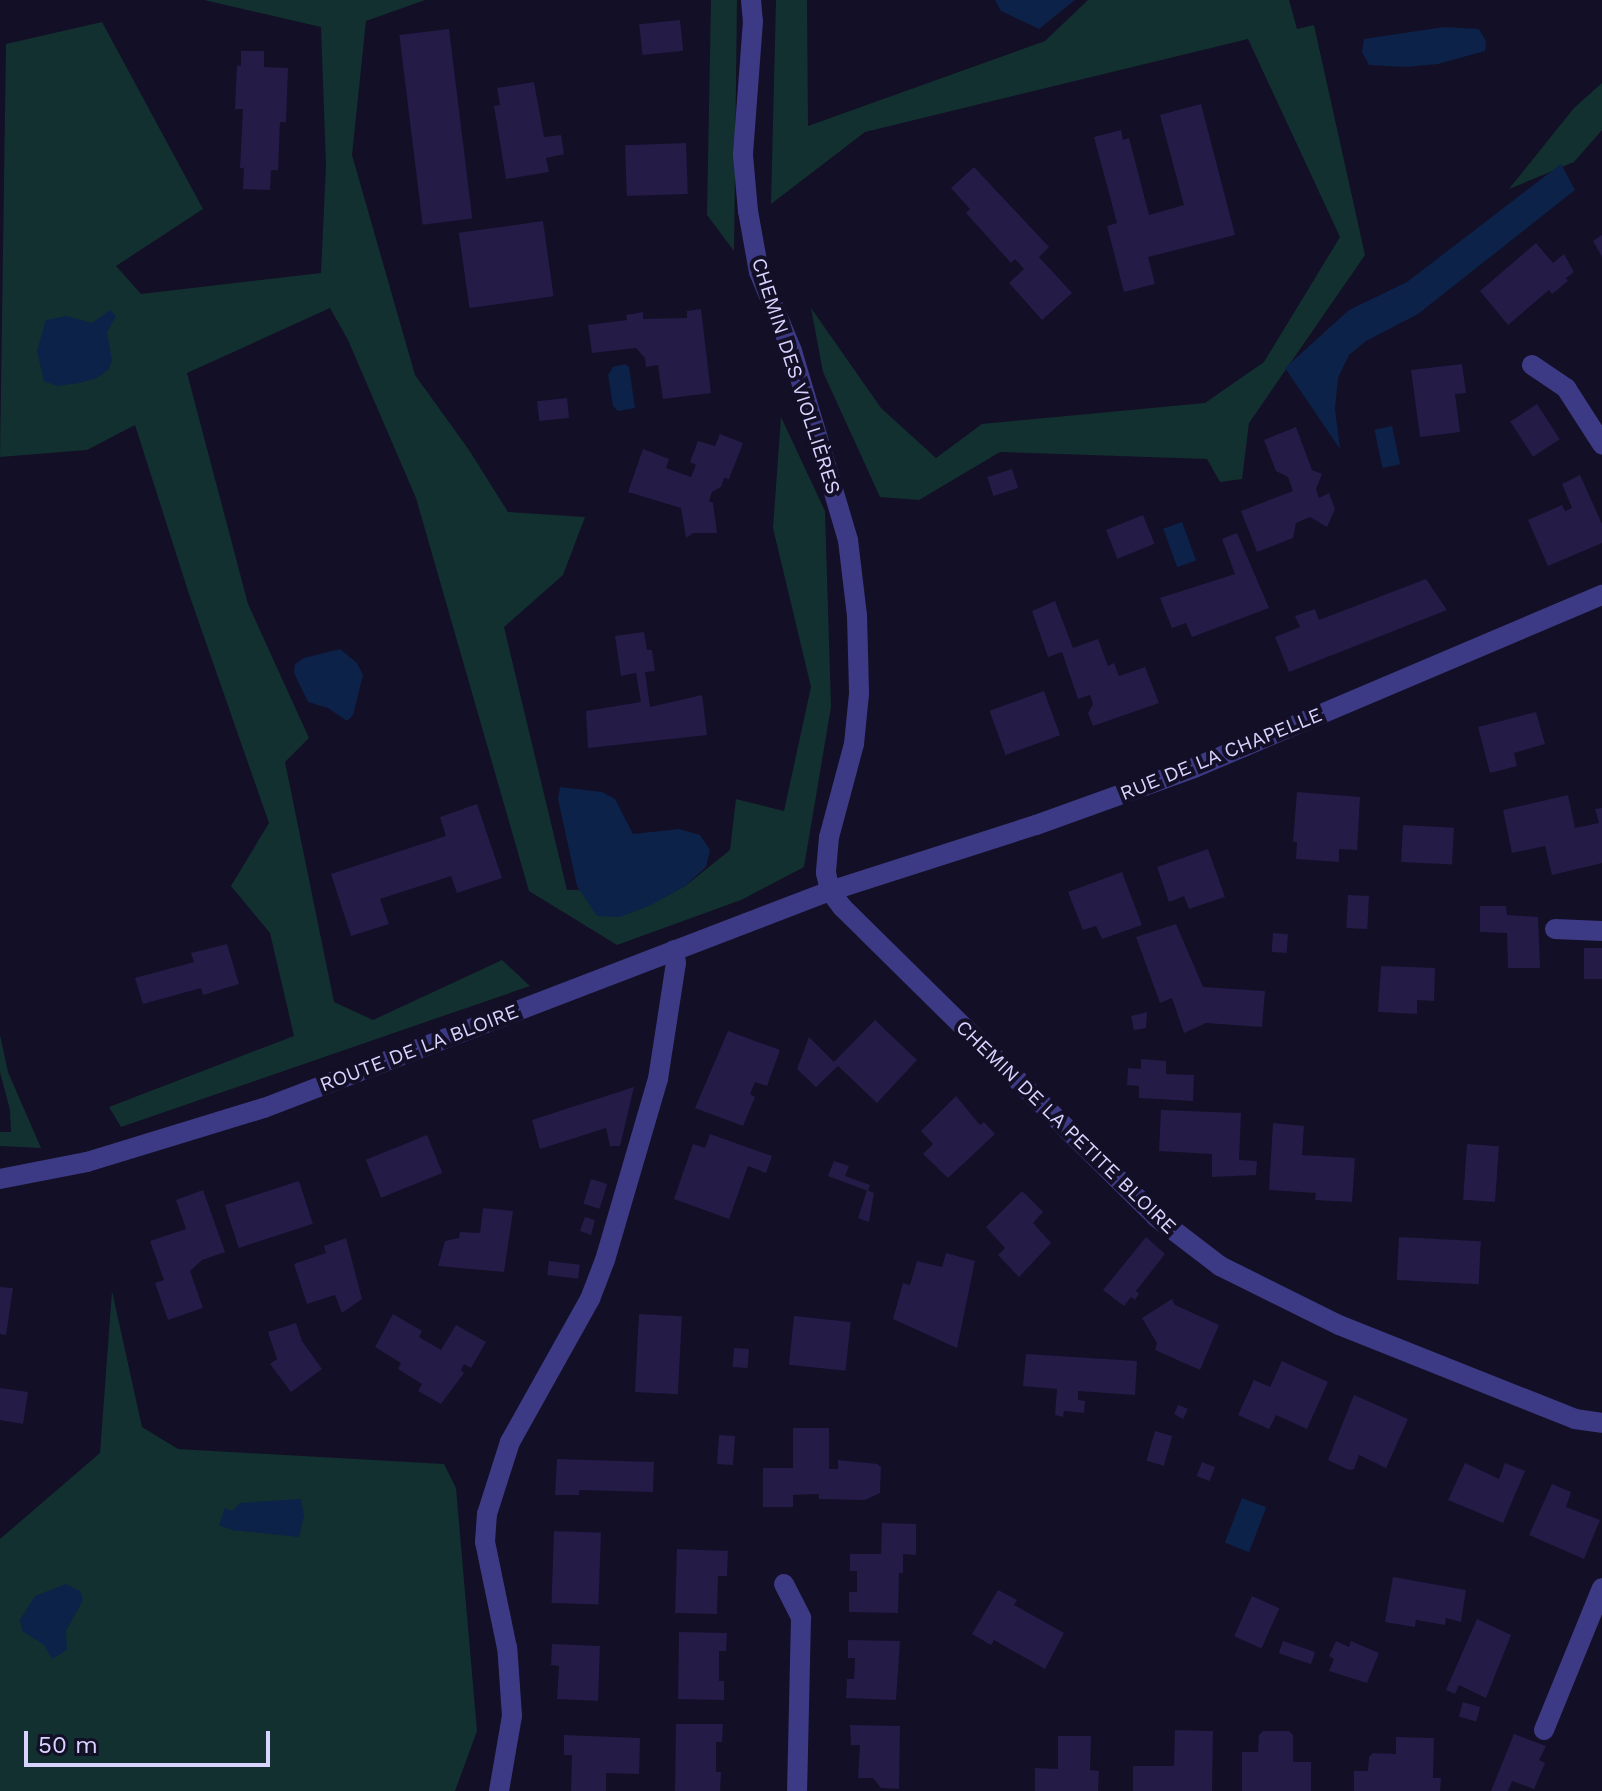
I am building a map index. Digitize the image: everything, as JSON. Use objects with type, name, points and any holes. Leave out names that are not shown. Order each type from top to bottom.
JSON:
[{"type":"street","name":"CHEMIN DES VIOLLIÈRES","points":[[751,0],[753,21],[743,155],[748,211],[759,272],[792,351],[848,540],[857,615],[859,694],[854,744],[829,837],[826,873],[830,891]]},
{"type":"street","points":[[1532,365],[1566,388],[1602,444]]},
{"type":"street","name":"RUE DE LA CHAPELLE","points":[[830,891],[1036,825],[1194,768],[1602,595]]},
{"type":"street","name":"ROUTE DE LA BLOIRE","points":[[0,1179],[87,1162],[264,1108],[830,891]]},
{"type":"street","name":"CHEMIN DE LA PETITE BLOIRE","points":[[830,891],[842,907],[1156,1217],[1209,1259],[1258,1287],[1339,1325],[1575,1419],[1602,1423]]},
{"type":"street","points":[[1555,929],[1602,931]]},
{"type":"street","points":[[499,1791],[512,1716],[507,1648],[485,1542],[487,1514],[510,1442],[590,1299],[605,1260],[658,1079],[676,963],[674,950]]},
{"type":"street","points":[[784,1584],[801,1618],[797,1791]]},
{"type":"street","points":[[1544,1730],[1602,1588]]},
{"type":"green space","points":[[204,0],[425,0],[366,21],[352,155],[415,375],[469,450],[508,512],[585,517],[563,575],[504,627],[567,890],[684,887],[730,850],[736,799],[784,811],[811,687],[773,528],[781,417],[825,511],[831,707],[804,867],[741,900],[617,945],[529,891],[416,498],[348,340],[330,308],[187,373],[248,604],[309,738],[285,762],[334,1002],[373,1020],[502,960],[530,986],[121,1127],[109,1107],[294,1036],[270,933],[231,886],[269,823],[189,594],[135,425],[87,450],[0,457],[6,44],[102,22],[203,209],[116,266],[141,294],[321,273],[326,166],[321,27]]},
{"type":"green space","points":[[711,0],[737,0],[734,251],[707,215]]},
{"type":"green space","points":[[776,0],[807,0],[808,126],[1045,41],[1088,0],[1289,0],[1297,29],[1314,25],[1365,255],[1249,423],[1242,479],[1220,482],[1207,459],[1000,452],[919,500],[880,497],[823,372],[811,308],[881,408],[936,458],[982,424],[1205,403],[1264,362],[1340,237],[1248,39],[865,132],[771,204]]},
{"type":"green space","points":[[1602,83],[1602,130],[1574,162],[1509,189],[1574,108]]},
{"type":"green space","points":[[0,1035],[8,1072],[41,1148],[0,1146],[0,1132],[11,1132],[10,1110],[0,1072]]},
{"type":"green space","points":[[112,1291],[142,1427],[178,1449],[444,1464],[456,1488],[477,1731],[455,1791],[0,1791],[0,1539],[100,1453]]},
{"type":"water","points":[[995,0],[1075,0],[1039,29],[1001,11]]},
{"type":"water","points":[[1444,27],[1479,29],[1486,41],[1485,51],[1438,64],[1405,67],[1369,65],[1362,52],[1364,39]]},
{"type":"water","points":[[1561,164],[1575,190],[1418,314],[1366,341],[1349,355],[1338,378],[1335,409],[1340,449],[1285,368],[1349,310],[1407,282]]},
{"type":"water","points":[[110,310],[116,316],[107,332],[112,361],[108,370],[97,378],[79,383],[57,386],[44,381],[37,351],[46,320],[66,316],[92,323]]},
{"type":"water","points":[[625,364],[629,367],[635,408],[618,411],[613,406],[608,375],[613,367]]},
{"type":"water","points":[[1392,426],[1400,464],[1383,468],[1374,430]]},
{"type":"water","points":[[1182,522],[1196,561],[1177,567],[1163,529]]},
{"type":"water","points":[[340,649],[357,663],[363,675],[353,715],[347,721],[328,708],[308,702],[294,673],[295,664],[304,658]]},
{"type":"water","points":[[560,787],[602,792],[615,799],[633,834],[679,829],[700,835],[710,850],[706,867],[684,887],[649,906],[620,917],[597,916],[577,886],[558,799]]},
{"type":"water","points":[[1242,1498],[1266,1507],[1249,1552],[1225,1543]]},
{"type":"water","points":[[301,1499],[304,1516],[299,1537],[232,1530],[219,1525],[225,1508],[232,1511],[240,1503]]},
{"type":"water","points":[[66,1584],[80,1591],[83,1600],[66,1631],[67,1650],[52,1659],[44,1645],[22,1631],[20,1620],[35,1596]]},
{"type":"building","points":[[680,20],[683,51],[642,55],[639,24]]},
{"type":"building","points":[[449,29],[472,219],[423,225],[399,35]]},
{"type":"building","points":[[241,51],[264,51],[264,67],[288,68],[286,122],[280,122],[278,170],[271,170],[270,190],[243,189],[244,168],[240,168],[243,109],[235,109],[237,65],[241,66]]},
{"type":"building","points":[[534,82],[544,137],[561,135],[564,154],[546,158],[549,172],[506,179],[494,106],[500,105],[497,88]]},
{"type":"building","points":[[1201,104],[1235,235],[1148,257],[1155,284],[1124,292],[1107,226],[1117,223],[1094,137],[1121,130],[1123,140],[1129,138],[1149,215],[1184,205],[1160,115]]},
{"type":"building","points":[[686,143],[688,194],[627,196],[625,145]]},
{"type":"building","points":[[974,167],[1049,247],[1039,257],[1072,293],[1042,320],[1009,283],[1024,269],[1015,259],[1011,263],[966,213],[970,209],[951,188]]},
{"type":"building","points":[[543,221],[554,296],[469,308],[459,233]]},
{"type":"building","points":[[1602,235],[1602,257],[1593,241]]},
{"type":"building","points":[[1536,243],[1553,263],[1564,254],[1574,272],[1552,294],[1549,290],[1508,325],[1480,291]]},
{"type":"building","points":[[701,309],[711,393],[663,399],[658,365],[646,367],[645,358],[636,348],[592,353],[588,325],[627,320],[626,315],[643,312],[643,319],[687,318],[687,311]]},
{"type":"building","points":[[1462,364],[1466,393],[1455,394],[1460,432],[1420,437],[1411,370]]},
{"type":"building","points":[[567,398],[569,418],[539,421],[537,401]]},
{"type":"building","points":[[1537,404],[1560,439],[1533,457],[1510,421]]},
{"type":"building","points":[[1296,427],[1312,470],[1322,474],[1316,489],[1319,498],[1329,493],[1335,509],[1327,527],[1310,517],[1296,523],[1293,538],[1257,552],[1241,511],[1293,491],[1288,477],[1276,471],[1264,440]]},
{"type":"building","points":[[720,434],[743,443],[729,479],[724,478],[721,487],[712,492],[709,501],[713,503],[717,533],[693,533],[686,538],[681,508],[628,492],[643,449],[669,459],[666,468],[691,477],[696,465],[690,462],[698,441],[715,446]]},
{"type":"building","points":[[1012,469],[1018,488],[993,496],[987,477]]},
{"type":"building","points":[[1580,475],[1602,524],[1602,543],[1548,566],[1528,520],[1562,505],[1565,511],[1572,508],[1562,484]]},
{"type":"building","points":[[1143,515],[1155,544],[1118,559],[1106,530]]},
{"type":"building","points":[[1237,533],[1269,608],[1192,637],[1186,623],[1172,628],[1160,598],[1235,574],[1222,539]]},
{"type":"building","points":[[1426,579],[1447,610],[1289,672],[1275,637],[1300,627],[1295,616],[1315,609],[1319,620]]},
{"type":"building","points":[[1055,601],[1073,648],[1098,639],[1108,666],[1114,663],[1119,676],[1145,667],[1159,703],[1093,726],[1088,713],[1093,704],[1090,695],[1078,699],[1062,652],[1048,657],[1032,611]]},
{"type":"building","points":[[644,632],[647,650],[652,650],[655,671],[645,672],[650,707],[702,695],[707,735],[588,748],[586,711],[641,702],[636,673],[621,676],[615,636]]},
{"type":"building","points":[[1044,691],[1060,735],[1006,755],[989,711]]},
{"type":"building","points":[[1536,712],[1545,744],[1514,753],[1517,766],[1490,773],[1478,727]]},
{"type":"building","points":[[1297,792],[1360,797],[1357,850],[1339,849],[1339,862],[1296,859],[1297,842],[1293,842]]},
{"type":"building","points":[[1568,795],[1575,828],[1599,823],[1595,809],[1602,808],[1602,863],[1552,875],[1545,846],[1512,853],[1503,810]]},
{"type":"building","points":[[477,804],[502,878],[457,893],[451,876],[380,899],[389,924],[351,936],[331,874],[446,836],[440,817]]},
{"type":"building","points":[[1403,825],[1454,828],[1452,865],[1401,862]]},
{"type":"building","points":[[1208,849],[1225,897],[1189,909],[1184,896],[1169,902],[1157,867]]},
{"type":"building","points":[[1122,872],[1142,925],[1102,939],[1096,926],[1083,930],[1068,892]]},
{"type":"building","points":[[1348,895],[1369,896],[1367,929],[1346,928]]},
{"type":"building","points":[[1480,906],[1506,906],[1507,915],[1538,917],[1540,968],[1508,968],[1507,933],[1480,932]]},
{"type":"building","points":[[1176,924],[1203,987],[1265,991],[1262,1027],[1206,1023],[1184,1033],[1172,998],[1160,1003],[1136,937]]},
{"type":"building","points":[[1273,933],[1288,934],[1287,953],[1272,952]]},
{"type":"building","points":[[227,944],[239,984],[203,995],[201,988],[143,1004],[135,978],[194,962],[191,953]]},
{"type":"building","points":[[1584,948],[1602,948],[1602,979],[1584,979]]},
{"type":"building","points":[[1381,966],[1435,968],[1434,1001],[1417,1000],[1417,1014],[1378,1012]]},
{"type":"building","points":[[1147,1012],[1146,1028],[1134,1030],[1131,1016]]},
{"type":"building","points":[[875,1020],[917,1060],[877,1103],[838,1066],[816,1087],[797,1069],[809,1037],[834,1062]]},
{"type":"building","points":[[728,1031],[780,1050],[767,1086],[755,1082],[750,1094],[755,1097],[743,1126],[695,1108]]},
{"type":"building","points":[[1141,1059],[1166,1061],[1166,1074],[1194,1075],[1193,1101],[1139,1098],[1139,1086],[1127,1085],[1128,1068],[1141,1069]]},
{"type":"building","points":[[634,1087],[620,1146],[610,1146],[606,1128],[540,1149],[532,1120]]},
{"type":"building","points":[[956,1096],[980,1125],[984,1122],[995,1134],[948,1178],[923,1154],[933,1144],[921,1131]]},
{"type":"building","points":[[1161,1110],[1241,1113],[1239,1160],[1257,1161],[1256,1175],[1212,1177],[1212,1154],[1159,1151]]},
{"type":"building","points":[[1273,1123],[1304,1126],[1302,1155],[1355,1158],[1352,1202],[1315,1200],[1316,1193],[1269,1190]]},
{"type":"building","points":[[710,1134],[772,1156],[766,1173],[748,1166],[729,1219],[674,1199],[693,1144],[705,1148]]},
{"type":"building","points":[[427,1135],[442,1173],[381,1198],[366,1160]]},
{"type":"building","points":[[1467,1144],[1499,1146],[1495,1202],[1463,1200]]},
{"type":"building","points":[[834,1161],[849,1166],[845,1176],[870,1185],[868,1191],[828,1176]]},
{"type":"building","points":[[591,1179],[607,1184],[600,1209],[583,1204]]},
{"type":"building","points":[[299,1181],[313,1224],[239,1248],[225,1205]]},
{"type":"building","points":[[203,1190],[225,1252],[202,1260],[190,1271],[203,1308],[168,1320],[155,1283],[164,1280],[150,1241],[186,1229],[176,1200]]},
{"type":"building","points":[[867,1190],[874,1193],[869,1222],[858,1218]]},
{"type":"building","points":[[1022,1191],[1043,1212],[1033,1223],[1051,1243],[1019,1277],[998,1255],[1005,1248],[986,1227]]},
{"type":"building","points":[[483,1208],[513,1211],[504,1272],[438,1266],[445,1241],[459,1238],[460,1232],[480,1233]]},
{"type":"building","points":[[585,1217],[595,1220],[591,1235],[580,1231]]},
{"type":"building","points":[[1146,1237],[1165,1254],[1136,1291],[1139,1294],[1135,1300],[1131,1297],[1124,1306],[1103,1290]]},
{"type":"building","points":[[1399,1237],[1481,1241],[1479,1284],[1397,1280]]},
{"type":"building","points":[[346,1238],[362,1299],[342,1313],[335,1295],[307,1304],[294,1264],[326,1253],[324,1246]]},
{"type":"building","points":[[946,1253],[975,1261],[957,1348],[893,1319],[903,1283],[910,1285],[917,1261],[942,1267]]},
{"type":"building","points":[[549,1261],[580,1265],[578,1279],[547,1275]]},
{"type":"building","points":[[0,1287],[13,1288],[6,1335],[0,1334]]},
{"type":"building","points":[[1172,1299],[1175,1305],[1219,1325],[1200,1370],[1155,1350],[1157,1343],[1142,1318]]},
{"type":"building","points":[[393,1314],[422,1331],[419,1337],[441,1350],[456,1325],[486,1342],[471,1368],[464,1364],[461,1370],[464,1373],[441,1404],[418,1391],[422,1384],[398,1369],[401,1363],[375,1347]]},
{"type":"building","points":[[639,1314],[682,1316],[678,1394],[635,1392]]},
{"type":"building","points":[[794,1316],[851,1322],[846,1371],[789,1365]]},
{"type":"building","points":[[296,1323],[302,1341],[322,1369],[291,1392],[270,1364],[277,1359],[268,1332]]},
{"type":"building","points":[[734,1348],[749,1349],[748,1368],[733,1367]]},
{"type":"building","points":[[1026,1354],[1137,1361],[1135,1395],[1078,1391],[1078,1400],[1085,1401],[1084,1413],[1064,1411],[1063,1417],[1055,1415],[1057,1389],[1023,1386]]},
{"type":"building","points":[[1282,1361],[1328,1382],[1307,1429],[1276,1415],[1269,1429],[1238,1415],[1254,1380],[1270,1387]]},
{"type":"building","points":[[0,1388],[28,1392],[23,1424],[0,1420]]},
{"type":"building","points":[[1354,1395],[1408,1419],[1386,1468],[1359,1455],[1354,1469],[1349,1470],[1328,1460]]},
{"type":"building","points":[[1178,1405],[1188,1409],[1183,1419],[1174,1414]]},
{"type":"building","points":[[793,1428],[829,1428],[829,1469],[838,1469],[838,1460],[877,1464],[881,1467],[880,1493],[865,1500],[819,1499],[819,1494],[793,1495],[793,1507],[763,1507],[763,1468],[793,1468]]},
{"type":"building","points":[[1155,1431],[1172,1436],[1164,1466],[1146,1461]]},
{"type":"building","points":[[719,1435],[735,1436],[733,1465],[717,1464]]},
{"type":"building","points":[[557,1459],[654,1462],[653,1492],[579,1490],[579,1495],[555,1495]]},
{"type":"building","points":[[1202,1462],[1215,1467],[1210,1481],[1197,1476]]},
{"type":"building","points":[[1465,1463],[1499,1479],[1505,1463],[1525,1471],[1503,1523],[1448,1500]]},
{"type":"building","points":[[1552,1484],[1571,1492],[1566,1507],[1600,1520],[1584,1559],[1529,1535]]},
{"type":"building","points":[[882,1523],[916,1524],[916,1555],[903,1554],[903,1573],[899,1573],[898,1613],[849,1612],[849,1592],[857,1592],[857,1571],[850,1571],[850,1554],[881,1554]]},
{"type":"building","points":[[554,1531],[601,1533],[598,1605],[551,1603]]},
{"type":"building","points":[[677,1549],[728,1551],[727,1576],[718,1576],[717,1614],[675,1613]]},
{"type":"building","points":[[1393,1577],[1466,1590],[1461,1622],[1446,1618],[1445,1625],[1416,1620],[1415,1627],[1385,1622]]},
{"type":"building","points":[[998,1590],[1017,1600],[1014,1605],[1064,1633],[1045,1669],[994,1640],[991,1645],[972,1634]]},
{"type":"building","points":[[1252,1596],[1279,1608],[1262,1648],[1234,1636]]},
{"type":"building","points":[[1477,1619],[1511,1635],[1486,1698],[1459,1685],[1455,1694],[1446,1690]]},
{"type":"building","points":[[679,1632],[727,1633],[726,1651],[719,1651],[719,1681],[724,1681],[724,1700],[678,1699]]},
{"type":"building","points":[[848,1640],[900,1641],[896,1700],[846,1698],[847,1679],[854,1679],[855,1658],[848,1658]]},
{"type":"building","points":[[1283,1641],[1315,1652],[1311,1664],[1279,1653]]},
{"type":"building","points":[[1336,1641],[1349,1647],[1351,1641],[1379,1653],[1367,1683],[1329,1671],[1334,1659],[1329,1656]]},
{"type":"building","points":[[552,1644],[600,1646],[598,1701],[557,1699],[559,1666],[551,1665]]},
{"type":"building","points":[[1463,1702],[1480,1707],[1476,1721],[1459,1716]]},
{"type":"building","points":[[676,1724],[723,1724],[722,1742],[716,1742],[716,1772],[721,1772],[720,1791],[675,1791]]},
{"type":"building","points":[[850,1725],[900,1726],[899,1789],[881,1788],[873,1778],[858,1778],[860,1745],[851,1745]]},
{"type":"building","points":[[1175,1730],[1213,1731],[1212,1791],[1133,1791],[1133,1766],[1174,1766]]},
{"type":"building","points":[[1263,1731],[1289,1731],[1293,1735],[1293,1762],[1311,1762],[1311,1791],[1242,1791],[1242,1752],[1258,1752],[1259,1735]]},
{"type":"building","points":[[1514,1734],[1546,1746],[1539,1760],[1545,1763],[1534,1789],[1512,1781],[1508,1791],[1491,1791]]},
{"type":"building","points":[[564,1735],[640,1738],[639,1774],[606,1773],[606,1791],[571,1791],[572,1755],[564,1755]]},
{"type":"building","points":[[1058,1736],[1091,1736],[1090,1770],[1099,1771],[1098,1791],[1035,1791],[1035,1768],[1058,1769]]},
{"type":"building","points":[[1396,1737],[1434,1738],[1433,1778],[1441,1778],[1440,1791],[1354,1791],[1354,1771],[1368,1771],[1369,1757],[1373,1753],[1396,1754]]}]
